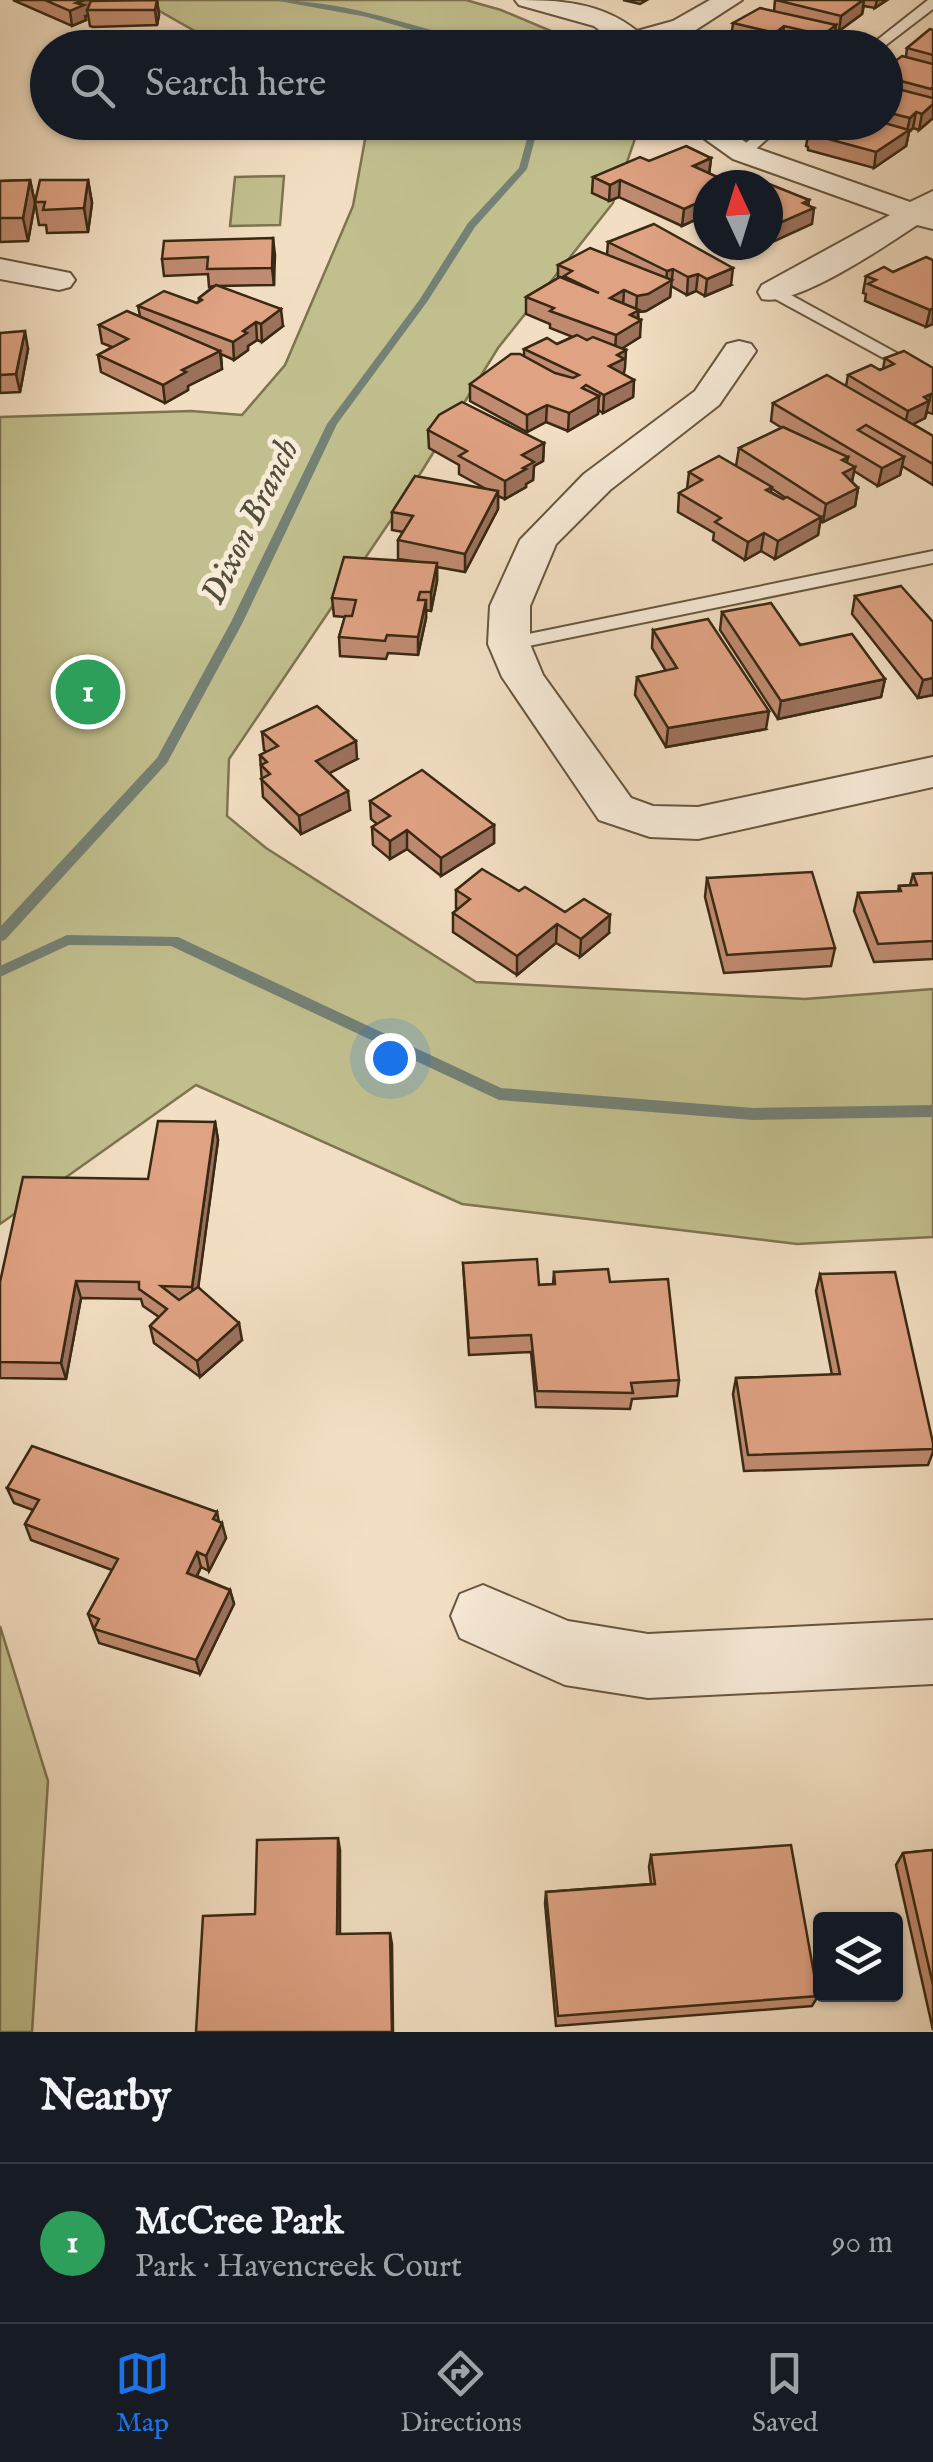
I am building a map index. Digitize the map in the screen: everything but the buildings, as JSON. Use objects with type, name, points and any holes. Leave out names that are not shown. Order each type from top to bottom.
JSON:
[{"type":"street","points":[[528,0],[590,17],[619,30]]},
{"type":"street","points":[[674,30],[728,0]]},
{"type":"street","points":[[723,140],[743,153],[928,211]]},
{"type":"street","points":[[774,292],[928,211]]},
{"type":"street","points":[[0,269],[59,280]]},
{"type":"street","points":[[740,351],[707,398],[597,482],[539,540],[510,606],[509,644],[523,677],[615,809],[650,821],[698,823],[933,772]]},
{"type":"street","points":[[483,1616],[566,1653],[648,1666],[933,1652]]},
{"type":"lane","points":[[897,30],[933,3]]},
{"type":"lane","points":[[743,153],[758,140]]},
{"type":"lane","points":[[774,292],[933,380]]},
{"type":"lane","points":[[509,644],[933,557]]},
{"type":"shaded area","points":[[140,0],[466,0],[549,30],[193,30]]},
{"type":"shaded area","points":[[365,140],[635,140],[613,203],[498,348],[399,508],[229,759],[227,816],[266,848],[476,982],[805,999],[933,989],[933,1237],[797,1244],[462,1204],[196,1085],[0,1224],[0,417],[191,411],[242,415],[285,365],[353,206]]},
{"type":"shaded area","points":[[284,176],[280,225],[230,226],[235,177]]},
{"type":"shaded area","points":[[0,1626],[48,1781],[32,2032],[0,2032]]},
{"type":"waterway","name":"Dixon Branch","points":[[277,0],[368,15],[421,30]]},
{"type":"waterway","name":"Dixon Branch","points":[[0,936],[162,760],[237,622],[332,424],[424,300],[471,225],[523,169],[531,140]]},
{"type":"waterway","points":[[0,972],[67,940],[173,941],[499,1094],[753,1114],[933,1111]]},
{"type":"place","name":"McCree Park","points":[[88,692]]}]
